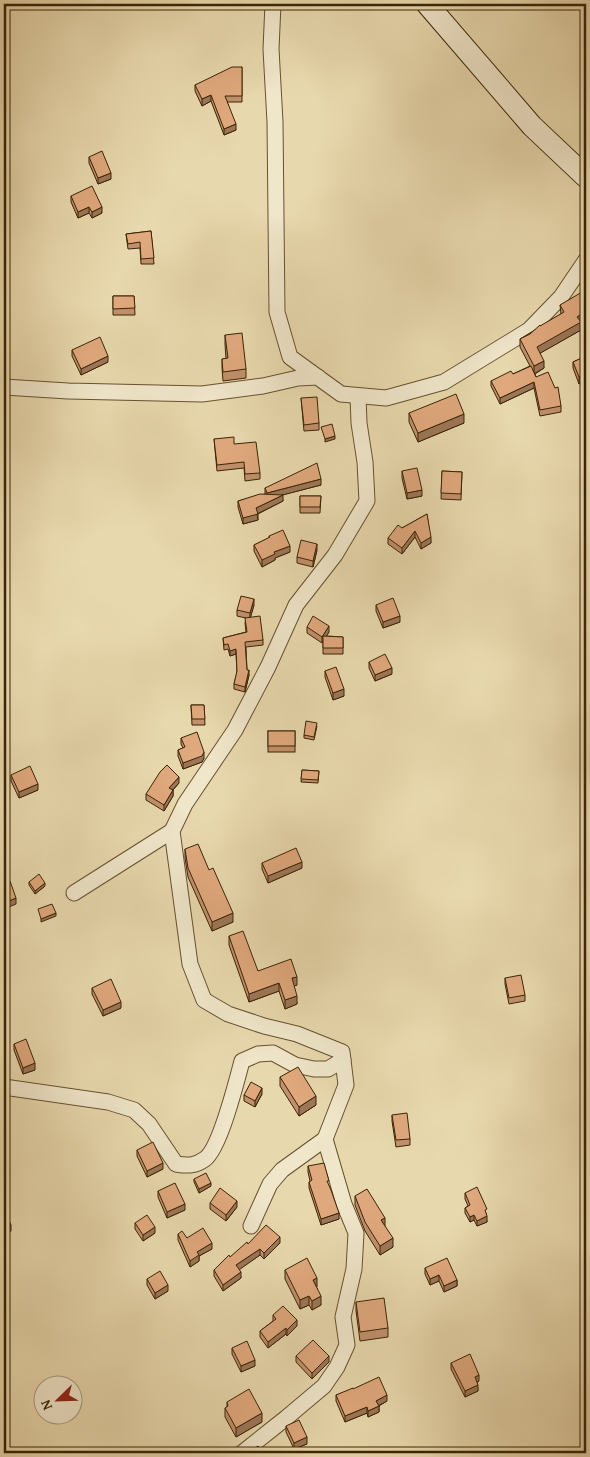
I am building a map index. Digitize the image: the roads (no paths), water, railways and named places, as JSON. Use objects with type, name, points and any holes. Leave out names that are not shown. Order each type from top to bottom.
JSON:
[{"type":"main road","points":[[427,4],[532,126],[586,177]]},
{"type":"street","points":[[273,4],[271,49],[275,122],[277,312],[290,357],[341,394],[386,398],[444,382],[529,330],[562,297],[586,260]]},
{"type":"street","points":[[4,387],[68,391],[202,394],[263,386],[298,378],[318,377]]},
{"type":"street","points":[[74,892],[172,831],[185,804],[235,730],[268,667],[296,605],[335,555],[367,501],[358,396]]},
{"type":"street","points":[[172,831],[190,964],[204,1000],[228,1014],[264,1026],[297,1034],[342,1052],[346,1085],[325,1139],[282,1170],[270,1184],[251,1226]]},
{"type":"street","points":[[4,1087],[108,1102],[134,1110],[149,1124],[176,1164],[188,1166],[206,1158],[215,1144],[224,1123],[242,1061],[258,1054],[273,1054],[295,1065],[314,1069],[328,1069],[343,1060]]},
{"type":"street","points":[[242,1453],[324,1386],[338,1367],[347,1344],[343,1317],[354,1269],[356,1233],[344,1204],[325,1139]]}]
